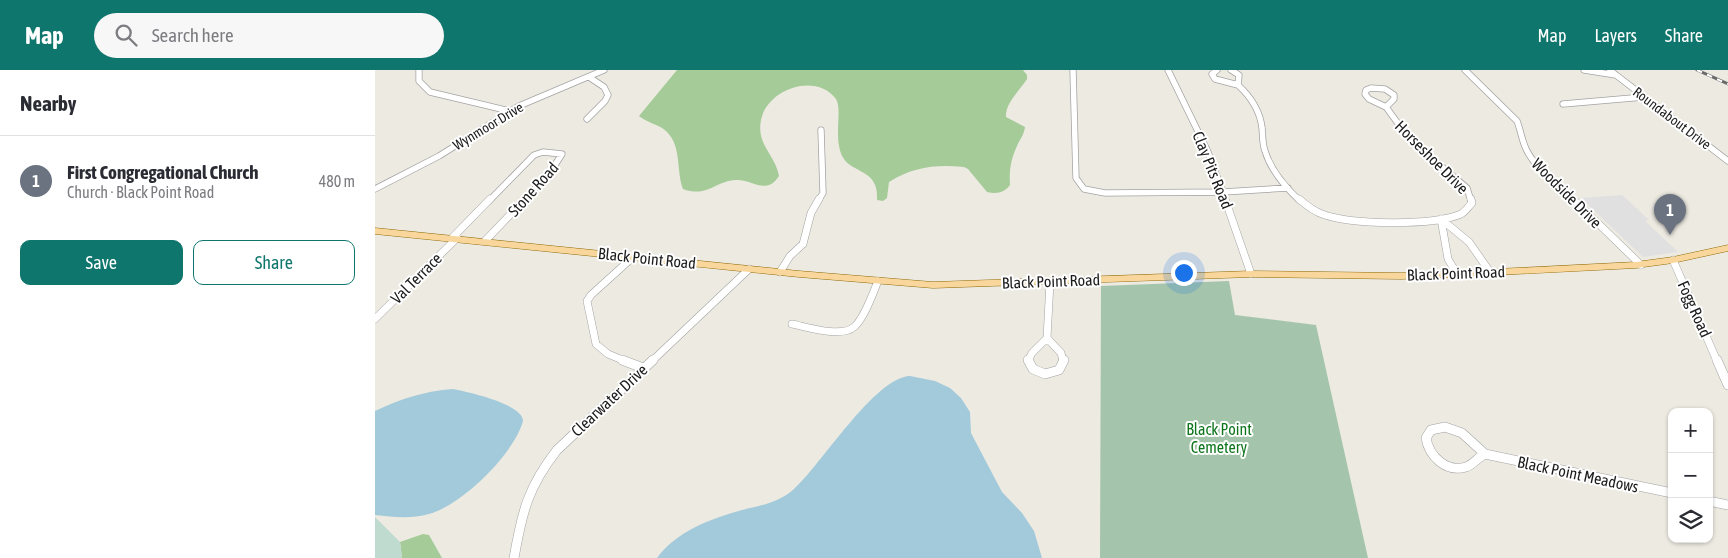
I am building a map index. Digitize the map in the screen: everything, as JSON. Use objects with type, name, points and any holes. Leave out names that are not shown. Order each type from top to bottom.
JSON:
[{"type":"main road","name":"Black Point Road","points":[[375,231],[455,237],[749,269],[878,281],[950,285],[1251,274],[1391,276],[1457,274],[1641,265],[1728,248]]},
{"type":"street","points":[[419,70],[419,81],[430,92],[510,111]]},
{"type":"street","name":"Wynmoor Drive","points":[[375,189],[439,156],[510,111],[603,70]]},
{"type":"street","points":[[1073,70],[1076,178],[1084,189],[1105,193],[1223,192],[1288,188]]},
{"type":"street","name":"Clay Pits Road","points":[[1168,70],[1208,152],[1251,274]]},
{"type":"street","points":[[1217,70],[1212,74],[1215,79],[1238,85]]},
{"type":"street","name":"Horseshoe Drive","points":[[1231,70],[1239,75],[1238,85],[1252,99],[1259,112],[1267,156],[1278,176],[1312,210],[1335,218],[1391,222],[1455,217],[1467,210],[1471,199],[1469,191],[1410,140],[1396,123],[1386,106],[1368,98],[1365,94],[1366,90],[1377,88],[1391,92],[1395,99],[1386,106]]},
{"type":"street","name":"Woodside Drive","points":[[1465,70],[1514,118],[1522,132],[1526,150],[1536,164],[1641,265]]},
{"type":"street","name":"Roundabout Drive","points":[[1584,70],[1616,75]]},
{"type":"street","name":"Roundabout Drive","points":[[1610,70],[1728,161]]},
{"type":"street","points":[[587,119],[608,95],[604,88],[589,77]]},
{"type":"street","points":[[1563,104],[1644,97]]},
{"type":"street","points":[[583,112],[593,113]]},
{"type":"street","points":[[781,272],[790,256],[803,244],[811,213],[823,193],[821,130]]},
{"type":"street","name":"Stone Road","points":[[455,237],[534,155],[543,152],[562,154],[545,177],[485,241]]},
{"type":"street","points":[[1441,219],[1473,244],[1490,272]]},
{"type":"street","points":[[1441,219],[1448,258],[1457,274]]},
{"type":"street","name":"Val Terrace","points":[[375,319],[455,237]]},
{"type":"street","points":[[633,257],[591,295],[587,301],[587,308],[594,339],[599,348],[643,368]]},
{"type":"street","name":"Fogg Road","points":[[1673,260],[1728,385]]},
{"type":"street","name":"Clearwater Drive","points":[[514,558],[522,509],[536,478],[569,437],[680,336],[749,269]]},
{"type":"street","points":[[792,324],[829,331],[851,329],[858,321],[878,281]]},
{"type":"street","points":[[1047,338],[1044,344],[1032,352],[1028,360],[1033,369],[1045,374],[1059,370],[1064,359],[1062,353],[1049,344],[1047,338],[1050,282]]},
{"type":"street","points":[[1437,428],[1453,429],[1465,436],[1485,454],[1479,456],[1468,466],[1452,466],[1439,461],[1432,455],[1426,438],[1431,430],[1437,428]]},
{"type":"street","name":"Black Point Meadows","points":[[1485,454],[1668,492]]},
{"type":"street","points":[[1713,503],[1728,506]]},
{"type":"green space","points":[[677,70],[1023,70],[1027,75],[1027,79],[1010,102],[1006,117],[1025,127],[1012,160],[1010,185],[1003,191],[997,193],[987,192],[968,169],[964,167],[934,166],[907,173],[889,182],[887,198],[883,201],[877,200],[873,180],[847,163],[840,152],[838,135],[839,110],[836,99],[827,91],[817,87],[793,88],[772,100],[765,109],[761,120],[760,129],[763,143],[774,161],[779,176],[774,182],[764,186],[736,180],[698,192],[691,191],[683,189],[677,152],[672,138],[664,129],[639,116]]},
{"type":"green space","name":"Black Point Cemetery","points":[[1229,281],[1235,315],[1316,325],[1368,558],[1100,558],[1101,286]]},
{"type":"green space","points":[[375,517],[400,542],[402,558],[375,558]]},
{"type":"green space","points":[[423,534],[429,535],[442,558],[402,558],[400,542]]},
{"type":"shaded area","points":[[1622,195],[1649,220],[1645,221],[1678,252],[1643,257],[1581,198]]},
{"type":"water","points":[[910,376],[935,381],[950,388],[961,398],[970,412],[971,433],[1002,492],[1022,513],[1034,531],[1042,558],[657,558],[674,540],[695,527],[730,514],[769,503],[788,494],[805,477],[865,406],[896,380]]},
{"type":"water","points":[[453,389],[494,400],[514,409],[521,415],[523,421],[518,434],[498,463],[485,476],[471,489],[442,509],[415,517],[375,515],[375,411],[413,396]]},
{"type":"railway","points":[[1697,70],[1728,84]]},
{"type":"place","name":"First Congregational Church","points":[[1670,235]]}]
